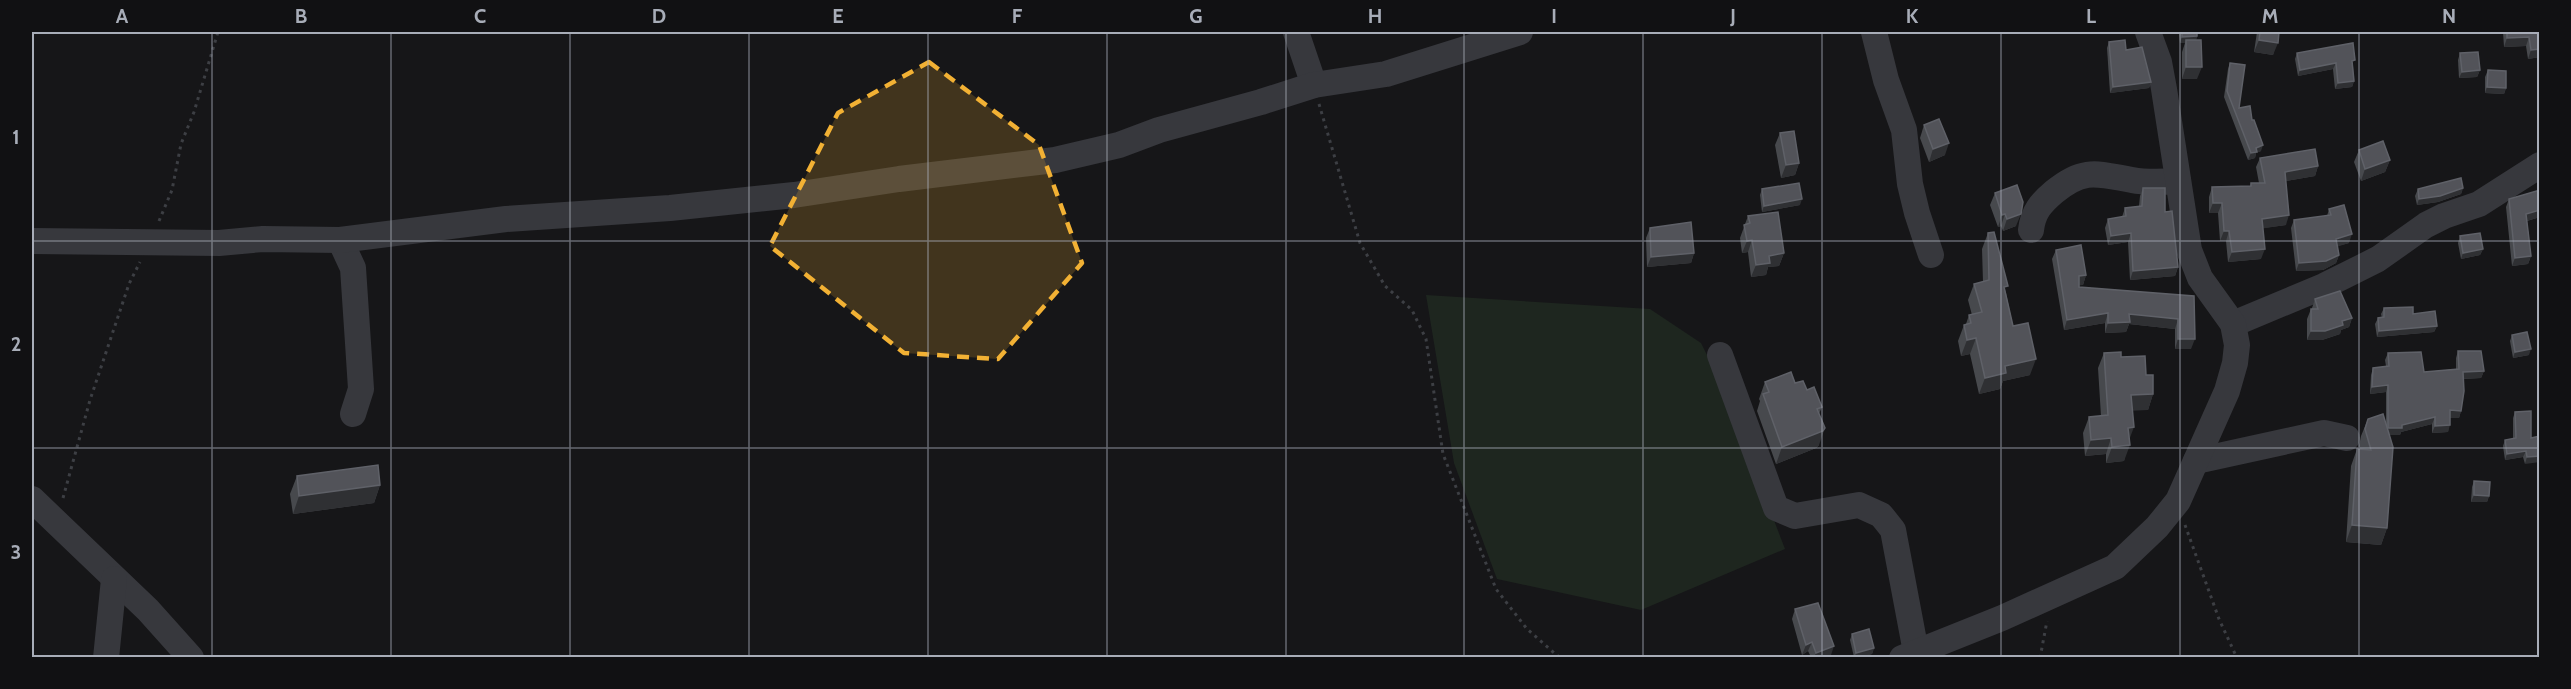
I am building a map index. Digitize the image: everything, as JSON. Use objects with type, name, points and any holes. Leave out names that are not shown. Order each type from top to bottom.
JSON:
[{"type":"street","points":[[1296,32],[1314,85]]},
{"type":"street","points":[[32,241],[340,240],[506,219],[670,208],[794,195],[899,179],[1055,160],[1119,145],[1159,130],[1314,85],[1386,74],[1520,32]]},
{"type":"street","points":[[1874,32],[1886,80],[1904,130],[1910,184],[1931,255]]},
{"type":"street","points":[[1720,355],[1776,507],[1795,516],[1859,505],[1881,515],[1893,530],[1909,655],[2002,618],[2115,567],[2150,534],[2178,501],[2226,391],[2235,363],[2237,345],[2232,324],[2200,278],[2189,250],[2160,71],[2148,32]]},
{"type":"street","points":[[2232,324],[2324,286],[2378,259],[2426,225],[2444,216],[2480,204],[2540,165]]},
{"type":"street","points":[[2031,230],[2037,209],[2061,185],[2076,177],[2096,174],[2115,175],[2131,180],[2178,181]]},
{"type":"street","points":[[340,240],[353,268],[361,389],[353,414]]},
{"type":"street","points":[[2196,461],[2324,433],[2347,438]]},
{"type":"street","points":[[32,499],[148,610],[191,657]]},
{"type":"street","points":[[106,657],[114,579]]},
{"type":"path","points":[[54,522],[60,513],[66,483],[90,400],[129,284],[172,190],[181,144],[194,112],[218,32]]},
{"type":"path","points":[[1314,85],[1360,243],[1385,286],[1412,310],[1426,339],[1443,454],[1496,589],[1527,628],[1560,657]]},
{"type":"path","points":[[2178,501],[2193,550],[2237,657]]},
{"type":"path","points":[[2040,657],[2046,631],[2047,597]]},
{"type":"highlighted area","points":[[929,62],[1039,145],[1082,263],[998,359],[904,353],[770,246],[838,113]]},
{"type":"shaded area","points":[[1426,295],[1650,309],[1701,343],[1724,389],[1785,549],[1641,610],[1497,579],[1454,463]]},
{"type":"building","points":[[2182,32],[2197,32],[2197,36],[2182,37]]},
{"type":"building","points":[[2260,32],[2279,32],[2278,43],[2259,40]]},
{"type":"building","points":[[2507,32],[2540,32],[2540,49],[2531,50],[2529,37],[2507,38]]},
{"type":"building","points":[[2125,40],[2126,50],[2142,47],[2151,82],[2113,87],[2109,42]]},
{"type":"building","points":[[2186,40],[2201,40],[2202,67],[2186,67]]},
{"type":"building","points":[[2353,43],[2354,81],[2338,83],[2336,63],[2300,70],[2297,53]]},
{"type":"building","points":[[2478,52],[2480,70],[2462,72],[2460,53]]},
{"type":"building","points":[[2230,63],[2245,65],[2239,108],[2250,106],[2252,120],[2254,120],[2263,145],[2256,148],[2257,152],[2251,153],[2227,91]]},
{"type":"building","points":[[2488,70],[2506,71],[2506,88],[2487,87]]},
{"type":"building","points":[[1939,119],[1949,143],[1933,149],[1924,125]]},
{"type":"building","points":[[1794,131],[1799,163],[1786,165],[1780,133]]},
{"type":"building","points":[[2383,141],[2390,160],[2365,169],[2359,150]]},
{"type":"building","points":[[2315,149],[2318,166],[2285,172],[2289,215],[2262,219],[2265,249],[2232,252],[2229,231],[2224,231],[2222,203],[2213,203],[2212,187],[2251,186],[2251,183],[2265,183],[2260,158]]},
{"type":"building","points":[[2461,178],[2463,188],[2440,196],[2419,199],[2418,189]]},
{"type":"building","points":[[1799,183],[1802,199],[1764,206],[1762,189]]},
{"type":"building","points":[[2017,185],[2023,202],[2021,214],[2007,219],[2005,214],[2002,215],[1995,193]]},
{"type":"building","points":[[2143,188],[2165,188],[2165,212],[2172,211],[2178,267],[2133,271],[2131,233],[2111,236],[2108,219],[2126,216],[2125,208],[2142,206]]},
{"type":"building","points":[[2540,190],[2540,210],[2526,214],[2531,256],[2515,258],[2509,199]]},
{"type":"building","points":[[2344,205],[2352,234],[2336,239],[2339,255],[2326,261],[2299,263],[2294,220],[2331,215],[2329,209]]},
{"type":"building","points":[[1778,212],[1784,253],[1769,256],[1770,263],[1756,265],[1752,240],[1747,241],[1744,225],[1750,223],[1748,216]]},
{"type":"building","points":[[1691,222],[1694,253],[1651,257],[1650,228]]},
{"type":"building","points":[[1994,232],[2008,286],[2004,287],[2013,326],[2028,323],[2036,359],[2005,366],[2006,373],[1985,378],[1976,338],[1967,340],[1964,325],[1971,323],[1969,315],[1982,312],[1974,284],[1989,280],[1988,233]]},
{"type":"building","points":[[2480,233],[2483,249],[2463,253],[2460,236]]},
{"type":"building","points":[[2081,245],[2086,275],[2079,276],[2079,287],[2194,296],[2195,339],[2178,339],[2178,319],[2129,314],[2130,322],[2108,323],[2108,313],[2067,320],[2056,250]]},
{"type":"building","points":[[2340,291],[2352,318],[2342,321],[2343,325],[2325,331],[2311,331],[2311,309],[2318,309],[2315,299]]},
{"type":"building","points":[[2413,307],[2413,314],[2435,311],[2437,326],[2379,331],[2378,318],[2384,317],[2384,308]]},
{"type":"building","points":[[2527,332],[2531,349],[2515,352],[2512,335]]},
{"type":"building","points":[[2458,351],[2481,351],[2484,371],[2463,372],[2464,391],[2461,411],[2450,410],[2450,425],[2435,426],[2435,417],[2402,425],[2402,428],[2388,428],[2388,385],[2372,387],[2373,368],[2389,366],[2388,353],[2421,352],[2424,372],[2459,369]]},
{"type":"building","points":[[2121,352],[2121,357],[2145,356],[2146,375],[2153,375],[2153,394],[2131,395],[2134,427],[2128,428],[2130,445],[2112,447],[2111,438],[2091,440],[2089,417],[2108,415],[2104,353]]},
{"type":"building","points":[[1791,372],[1795,383],[1803,381],[1807,390],[1814,387],[1822,407],[1817,409],[1825,428],[1823,431],[1782,447],[1763,394],[1769,392],[1765,382]]},
{"type":"building","points":[[2531,411],[2531,438],[2540,436],[2540,456],[2527,457],[2526,451],[2507,454],[2505,440],[2516,438],[2515,412]]},
{"type":"building","points":[[2383,414],[2393,447],[2387,528],[2352,525],[2357,449],[2371,450],[2365,429],[2368,419]]},
{"type":"building","points":[[378,465],[380,485],[299,496],[297,476]]},
{"type":"building","points":[[2474,481],[2490,482],[2489,496],[2474,495]]},
{"type":"building","points":[[1818,603],[1834,646],[1816,653],[1812,642],[1806,645],[1795,609]]},
{"type":"building","points":[[1869,629],[1874,648],[1856,653],[1852,634]]}]
